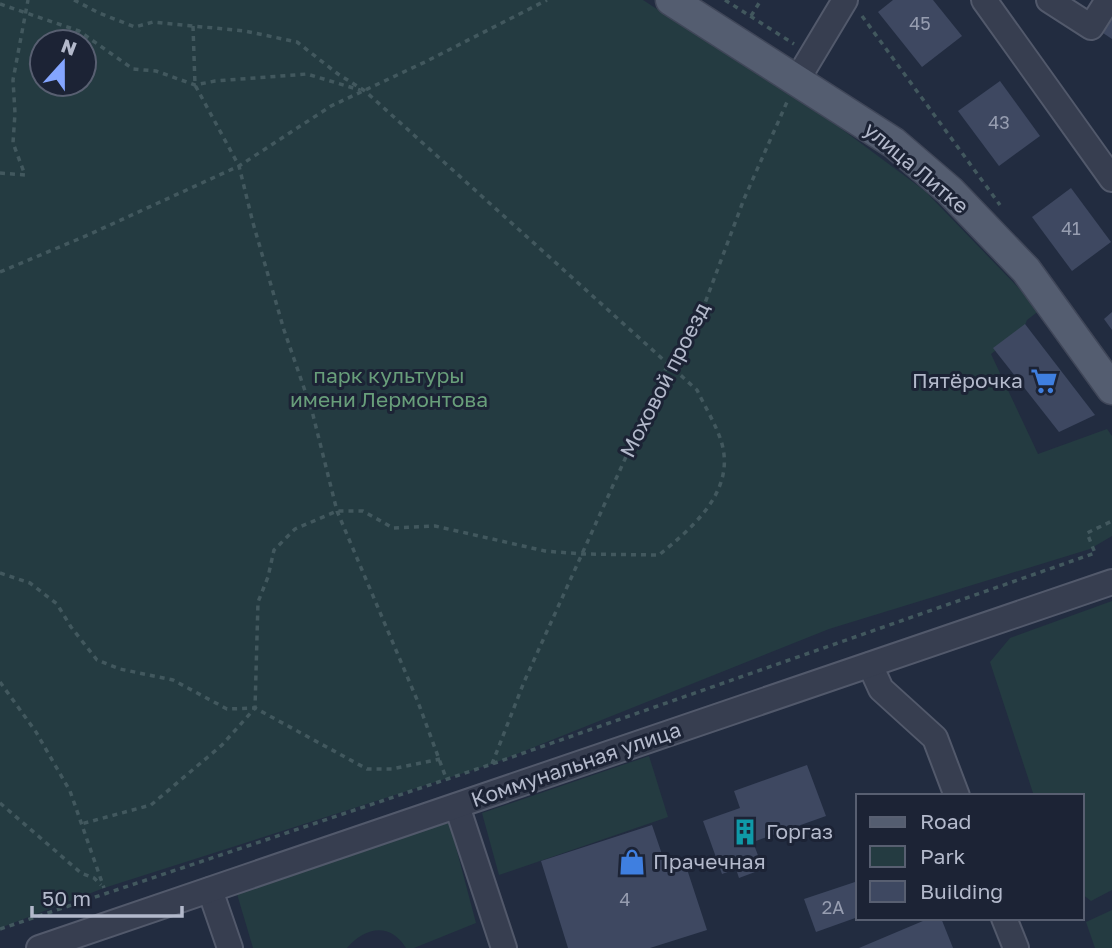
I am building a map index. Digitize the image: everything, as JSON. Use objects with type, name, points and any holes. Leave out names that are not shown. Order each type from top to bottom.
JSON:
[{"type":"main road","name":"улица Литке","points":[[671,0],[804,67],[950,191],[1026,270],[1112,389]]},
{"type":"street","points":[[984,0],[1112,180]]},
{"type":"street","points":[[1049,0],[1091,27],[1108,0]]},
{"type":"street","points":[[804,67],[852,6]]},
{"type":"street","name":"Коммунальная улица","points":[[47,947],[1112,582]]},
{"type":"street","points":[[870,665],[881,689],[935,738],[956,794]]},
{"type":"street","points":[[457,806],[503,948]]},
{"type":"street","points":[[210,890],[230,948]]},
{"type":"street","points":[[1005,920],[1016,948]]},
{"type":"path","points":[[0,173],[25,175],[13,143],[13,80],[28,0]]},
{"type":"path","points":[[74,0],[135,27],[153,22],[245,31],[297,42],[365,91],[696,390],[723,446],[723,481],[710,504],[690,530],[660,555],[545,551],[435,526],[393,528],[363,511],[337,511],[295,530],[274,550],[268,577],[258,602],[255,708],[222,745],[151,805],[81,824]]},
{"type":"path","points":[[0,271],[88,235],[239,166],[331,106],[547,0]]},
{"type":"path","points":[[725,0],[750,16],[804,67]]},
{"type":"path","points":[[750,16],[761,0]]},
{"type":"path","points":[[0,4],[79,31],[133,69],[156,71],[195,85],[307,74],[365,91]]},
{"type":"path","points":[[852,6],[1006,213]]},
{"type":"path","points":[[193,26],[195,85],[239,166],[276,303],[312,411],[337,511],[418,702],[446,779]]},
{"type":"path","name":"Моховой проезд","points":[[492,764],[524,682],[668,364],[705,303],[744,199],[804,67]]},
{"type":"path","points":[[0,929],[492,764],[1095,553],[1087,533],[1112,521]]},
{"type":"path","points":[[0,573],[30,583],[57,604],[97,660],[120,669],[173,680],[226,709],[255,708],[367,769],[393,769],[440,760]]},
{"type":"path","points":[[0,682],[36,732],[70,791],[104,888]]},
{"type":"path","points":[[0,803],[81,873],[94,878],[117,898]]},
{"type":"green space","name":"парк культуры имени Лермонтова","points":[[0,0],[643,0],[839,127],[925,191],[1040,310],[1027,320],[1023,330],[991,354],[1038,454],[1107,429],[1112,436],[1112,536],[1090,549],[829,629],[492,764],[104,888],[0,928]]},
{"type":"green space","points":[[1112,601],[1112,890],[1091,901],[1084,896],[1084,794],[1033,794],[990,662],[1010,638]]},
{"type":"green space","points":[[649,756],[668,817],[499,875],[482,813]]},
{"type":"green space","points":[[449,821],[476,923],[414,948],[406,948],[393,934],[377,930],[362,935],[347,948],[253,948],[237,894]]},
{"type":"green space","points":[[1112,910],[1112,948],[1095,948],[1086,922]]},
{"type":"building","points":[[893,0],[933,0],[962,36],[922,67],[878,12]]},
{"type":"building","points":[[1112,19],[1112,39],[1103,33]]},
{"type":"building","points":[[1000,81],[1040,136],[999,166],[958,111]]},
{"type":"building","points":[[1071,188],[1111,242],[1072,271],[1032,217]]},
{"type":"building","points":[[1112,312],[1112,330],[1104,319]]},
{"type":"building","name":"Пятёрочка","points":[[1025,324],[1095,415],[1059,432],[993,348]]},
{"type":"building","name":"Горгаз","points":[[807,765],[826,816],[753,842],[763,869],[739,878],[736,869],[722,874],[703,821],[740,808],[734,791]]},
{"type":"building","points":[[652,825],[667,869],[685,863],[707,930],[650,948],[568,948],[541,861]]},
{"type":"building","points":[[856,882],[856,918],[816,932],[804,899]]},
{"type":"building","points":[[925,920],[942,920],[953,948],[859,948]]},
{"type":"place","name":"Пятёрочка","points":[[1044,381]]},
{"type":"place","name":"Горгаз","points":[[745,832]]},
{"type":"place","name":"Прачечная","points":[[632,862]]}]
